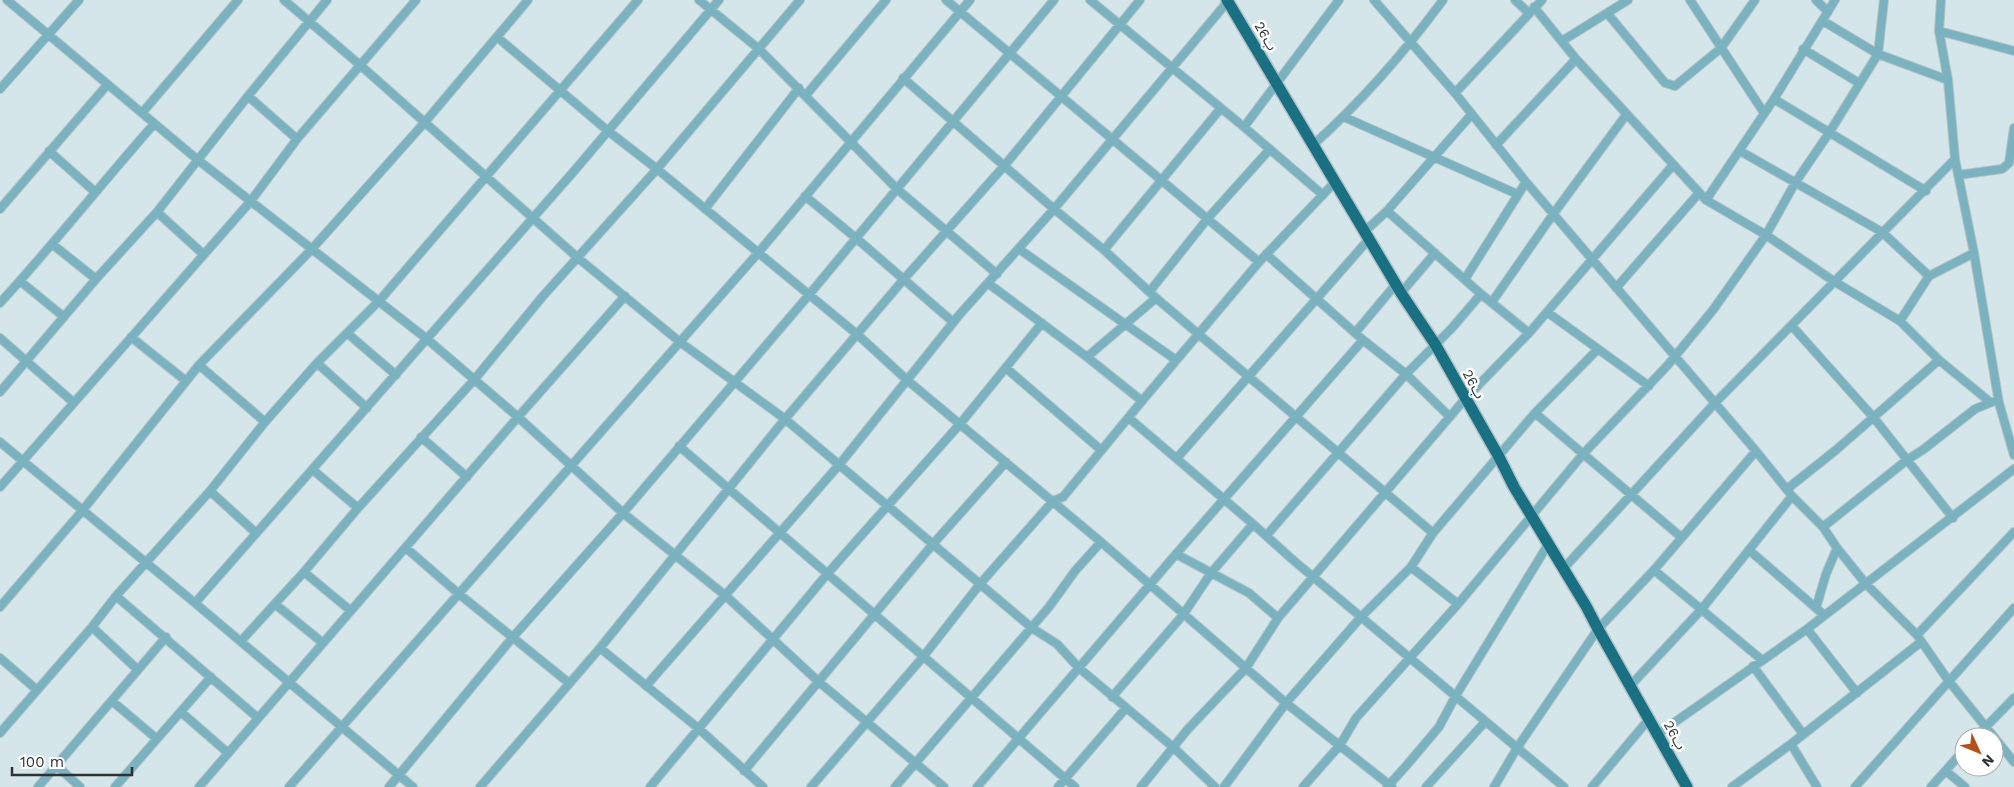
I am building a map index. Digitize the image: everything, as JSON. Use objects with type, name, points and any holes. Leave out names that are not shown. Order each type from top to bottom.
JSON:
[{"type":"highway","name":"26ب","points":[[1228,0],[1398,289],[1435,344],[1514,487],[1549,542],[1658,734],[1684,785]]},
{"type":"street","points":[[7,0],[250,202],[427,339],[518,417],[623,513],[726,596],[820,682],[944,787]]},
{"type":"street","points":[[0,90],[79,0]]},
{"type":"street","points":[[142,113],[238,0]]},
{"type":"street","points":[[284,0],[578,258],[680,342],[785,419],[1032,628],[1057,644],[1079,668],[1174,747],[1215,787]]},
{"type":"street","points":[[0,392],[96,279],[157,212],[248,96],[328,0]]},
{"type":"street","points":[[0,487],[250,202],[297,139],[416,0]]},
{"type":"street","points":[[0,607],[82,511],[199,365],[311,250],[425,122],[528,0]]},
{"type":"street","points":[[0,734],[92,627],[116,596],[210,491],[265,422],[317,363],[379,301],[638,0]]},
{"type":"street","points":[[699,0],[759,49],[897,189],[997,274]]},
{"type":"street","points":[[195,603],[396,375],[719,0]]},
{"type":"street","points":[[240,641],[304,572],[358,508],[474,380],[537,303],[657,169],[800,0]]},
{"type":"street","points":[[806,96],[886,0]]},
{"type":"street","points":[[946,0],[1259,262]]},
{"type":"street","points":[[290,787],[758,253],[970,0]]},
{"type":"street","points":[[389,787],[513,637],[623,513],[808,296],[1054,0]]},
{"type":"street","points":[[1090,0],[1244,126],[1323,195]]},
{"type":"street","points":[[480,787],[600,648],[785,419],[904,279],[1005,165],[1140,0]]},
{"type":"street","points":[[646,686],[839,465],[954,322],[1054,209],[1228,0]]},
{"type":"street","points":[[1244,126],[1277,85],[1339,0]]},
{"type":"street","points":[[1374,0],[1455,93],[1526,182],[1756,450],[1792,496],[1824,527],[1837,548],[1866,584],[1917,635],[1948,680],[2014,762]]},
{"type":"street","points":[[1313,145],[1344,117],[1412,43],[1443,0]]},
{"type":"street","points":[[1515,0],[1531,10],[1562,41],[1626,115],[1706,200],[1766,235],[1835,282],[1900,320],[1939,360],[1990,402]]},
{"type":"street","points":[[1455,93],[1542,0]]},
{"type":"street","points":[[1562,41],[1628,0]]},
{"type":"street","points":[[1691,0],[1764,113]]},
{"type":"street","points":[[1607,13],[1665,83],[1670,86],[1676,86],[1721,48],[1755,0]]},
{"type":"street","points":[[1816,0],[1828,12]]},
{"type":"street","points":[[1706,200],[1774,99],[1803,49],[1835,0]]},
{"type":"street","points":[[1303,787],[1340,745],[1356,718],[1458,604],[1584,453],[1649,386],[1713,310],[1766,235],[1796,183],[1878,54],[1884,0]]},
{"type":"street","points":[[1941,0],[1939,31],[1948,80],[1955,159],[1974,253],[1999,403],[2014,455]]},
{"type":"street","points":[[1823,21],[1878,54],[1948,80]]},
{"type":"street","points":[[1939,31],[2014,52]]},
{"type":"street","points":[[497,38],[808,296],[858,335],[907,380],[1101,542],[1182,615],[1286,703],[1389,786],[1439,727],[1455,697],[1549,542]]},
{"type":"street","points":[[1803,49],[1859,83]]},
{"type":"street","points":[[1496,145],[1576,59]]},
{"type":"street","points":[[903,78],[1104,250],[1156,298],[1433,533]]},
{"type":"street","points":[[0,209],[107,85]]},
{"type":"street","points":[[705,209],[798,88]]},
{"type":"street","points":[[248,96],[297,139]]},
{"type":"street","points":[[1774,99],[1926,191]]},
{"type":"street","points":[[1104,250],[1160,179],[1221,108]]},
{"type":"street","points":[[1177,458],[1316,298],[1387,211],[1472,115]]},
{"type":"street","points":[[1492,302],[1626,115]]},
{"type":"street","points":[[1344,117],[1517,194]]},
{"type":"street","points":[[0,303],[52,244],[94,191],[154,124]]},
{"type":"street","points":[[1958,175],[2002,169],[2006,166],[2009,163],[2014,128]]},
{"type":"street","points":[[1150,291],[1208,218],[1270,149]]},
{"type":"street","points":[[49,151],[94,191]]},
{"type":"street","points":[[1740,151],[1882,232],[1929,276]]},
{"type":"street","points":[[1564,568],[1715,404],[1882,232],[1926,191],[1955,159]]},
{"type":"street","points":[[1141,787],[1188,729],[1246,668],[1278,618],[1465,399],[1529,333],[1673,165]]},
{"type":"street","points":[[811,787],[923,657],[980,584],[1053,502],[1063,497],[1259,262],[1335,182]]},
{"type":"street","points":[[1465,279],[1526,182]]},
{"type":"street","points":[[1616,288],[1699,193]]},
{"type":"street","points":[[804,196],[954,322]]},
{"type":"street","points":[[1387,211],[1529,333]]},
{"type":"street","points":[[157,212],[203,254]]},
{"type":"street","points":[[52,244],[96,279]]},
{"type":"street","points":[[1019,249],[1176,360]]},
{"type":"street","points":[[1355,334],[1435,253]]},
{"type":"street","points":[[1900,320],[1929,276],[1974,253]]},
{"type":"street","points":[[1266,254],[1355,334],[1406,374],[1450,417]]},
{"type":"street","points":[[20,281],[64,317]]},
{"type":"street","points":[[989,284],[1087,357],[1142,401]]},
{"type":"street","points":[[1266,536],[1406,374],[1452,328],[1482,294]]},
{"type":"street","points":[[199,787],[288,682],[625,296]]},
{"type":"street","points":[[1087,357],[1156,298]]},
{"type":"street","points":[[1547,312],[1649,386]]},
{"type":"street","points":[[650,787],[828,573],[960,424],[1042,323]]},
{"type":"street","points":[[1792,326],[1874,418],[1953,518]]},
{"type":"street","points":[[347,333],[396,375]]},
{"type":"street","points":[[131,337],[186,381]]},
{"type":"street","points":[[0,338],[73,402]]},
{"type":"street","points":[[977,787],[1224,498],[1363,340]]},
{"type":"street","points":[[1224,787],[1286,703],[1361,618],[1411,567],[1433,533],[1535,413],[1598,350]]},
{"type":"street","points":[[1787,488],[1874,418],[1939,360]]},
{"type":"street","points":[[317,363],[367,408]]},
{"type":"street","points":[[199,365],[265,422]]},
{"type":"street","points":[[1006,368],[1101,450]]},
{"type":"street","points":[[1824,527],[1975,408],[1990,402],[1999,403]]},
{"type":"street","points":[[1535,413],[1681,537]]},
{"type":"street","points":[[1129,418],[1361,618],[1564,787]]},
{"type":"street","points":[[421,437],[467,477]]},
{"type":"street","points":[[0,442],[413,787]]},
{"type":"street","points":[[679,446],[1075,787]]},
{"type":"street","points":[[1494,787],[1598,629],[1654,570],[1756,450]]},
{"type":"street","points":[[744,771],[933,544],[1006,462]]},
{"type":"street","points":[[1658,734],[1807,629],[2014,469]]},
{"type":"street","points":[[313,470],[358,508]]},
{"type":"street","points":[[210,491],[256,533]]},
{"type":"street","points":[[1630,686],[1701,610],[1792,496]]},
{"type":"street","points":[[1112,697],[1182,615],[1211,573],[1253,524]]},
{"type":"street","points":[[1917,635],[2014,532]]},
{"type":"street","points":[[895,787],[1032,628],[1101,542]]},
{"type":"street","points":[[406,548],[459,594],[570,683]]},
{"type":"street","points":[[1816,608],[1826,574],[1837,548]]},
{"type":"street","points":[[1749,550],[1824,615]]},
{"type":"street","points":[[1176,554],[1249,593],[1278,618]]},
{"type":"street","points":[[1411,567],[1458,604]]},
{"type":"street","points":[[1654,570],[1762,660]]},
{"type":"street","points":[[304,572],[351,611]]},
{"type":"street","points":[[116,596],[258,718]]},
{"type":"street","points":[[275,604],[323,643]]},
{"type":"street","points":[[1854,787],[2014,608]]},
{"type":"street","points":[[92,627],[137,669]]},
{"type":"street","points":[[1807,629],[1857,693]]},
{"type":"street","points":[[38,787],[166,637]]},
{"type":"street","points":[[1732,787],[1791,744],[1921,642]]},
{"type":"street","points":[[600,648],[698,728],[764,787]]},
{"type":"street","points":[[0,658],[37,690]]},
{"type":"street","points":[[1753,666],[1802,734]]},
{"type":"street","points":[[115,787],[211,677]]},
{"type":"street","points":[[1986,725],[2014,698]]},
{"type":"street","points":[[112,701],[157,739]]},
{"type":"street","points":[[1058,787],[1126,708]]},
{"type":"street","points":[[181,712],[228,753]]},
{"type":"street","points":[[1592,787],[1648,719]]},
{"type":"street","points":[[1426,787],[1485,722]]},
{"type":"street","points":[[1791,744],[1817,787]]},
{"type":"street","points":[[1931,787],[1954,762]]},
{"type":"street","points":[[57,766],[80,787]]},
{"type":"street","points":[[1946,771],[1965,787]]}]
